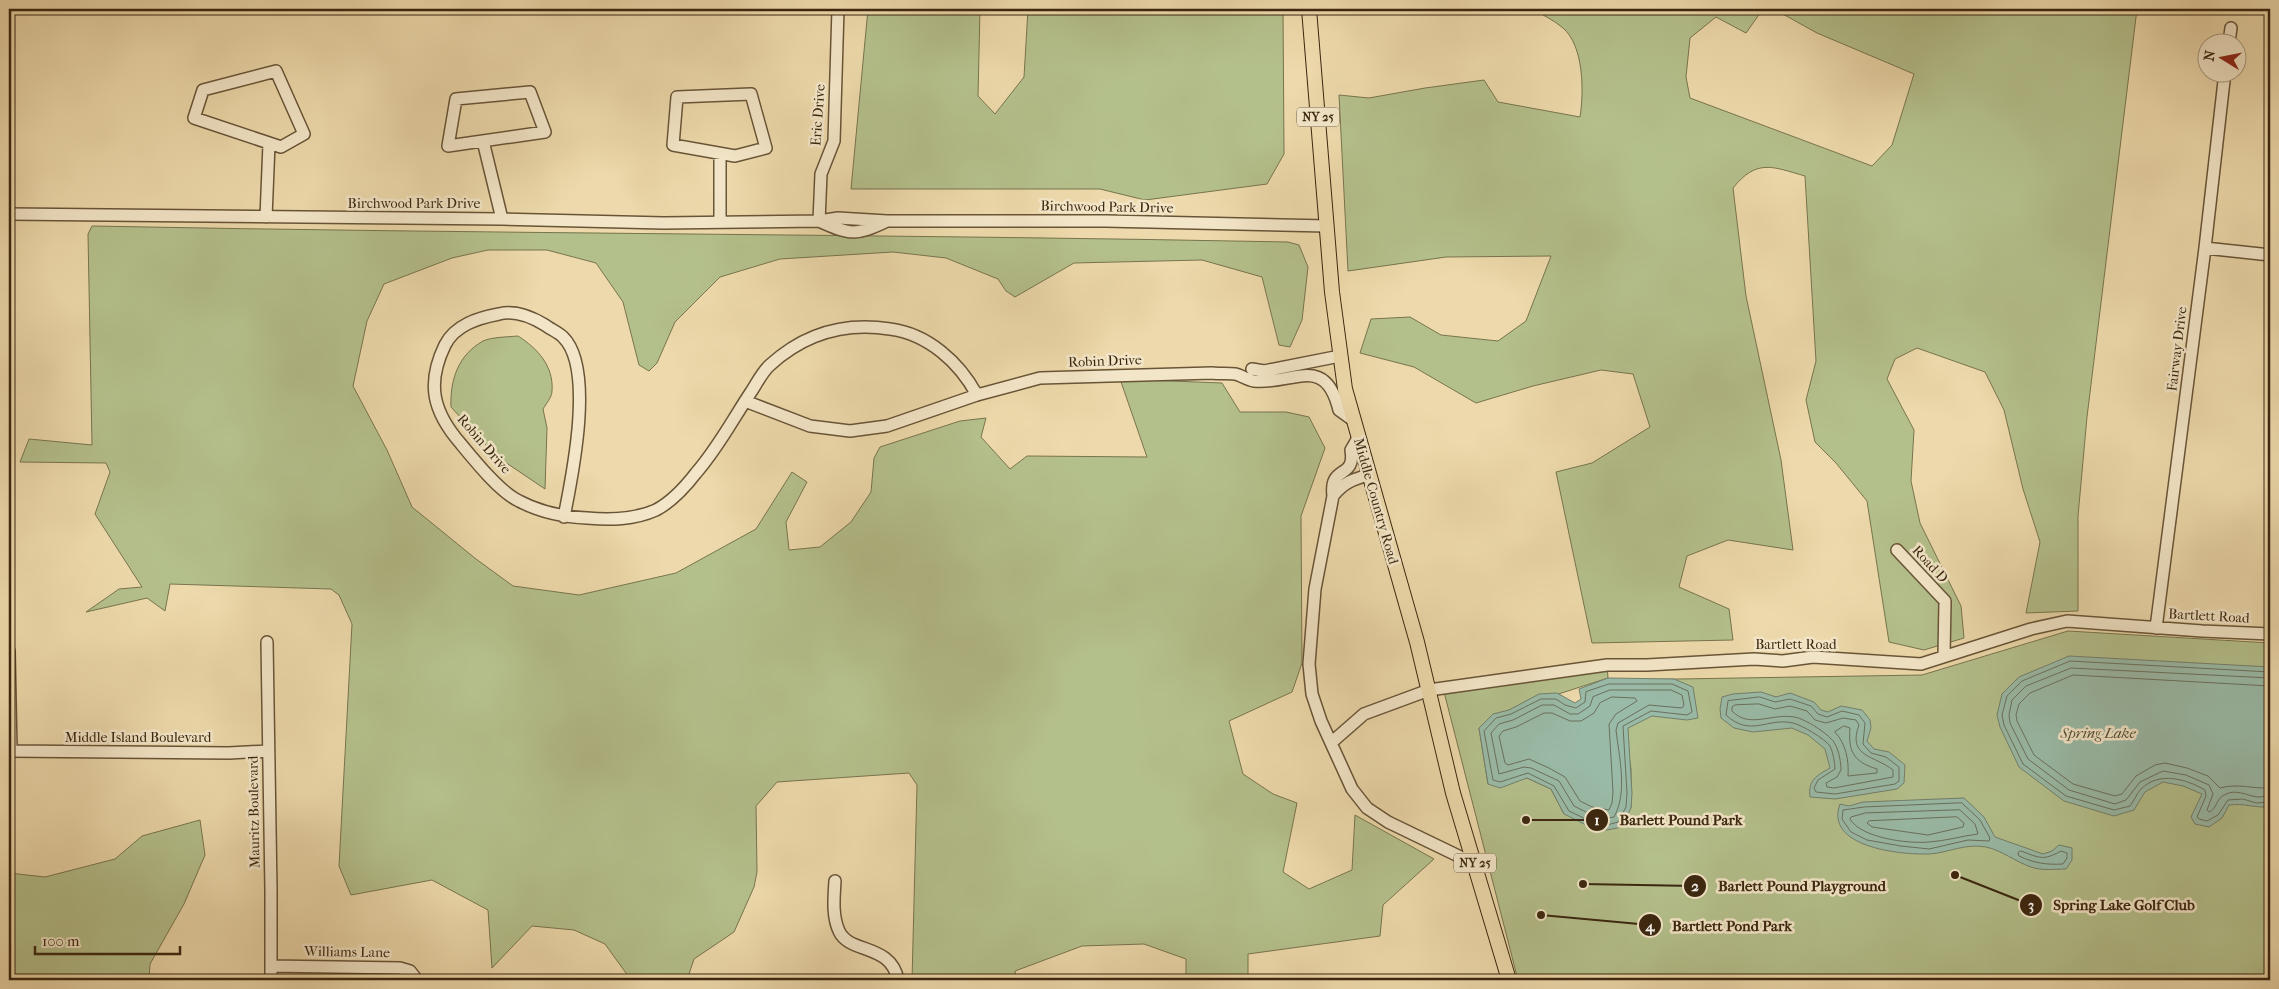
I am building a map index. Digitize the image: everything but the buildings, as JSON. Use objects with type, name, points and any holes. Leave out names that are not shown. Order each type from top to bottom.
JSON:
[{"type":"main road","name":"Middle Country Road","points":[[1309,9],[1332,292],[1345,389],[1429,690],[1446,768],[1509,980]]},
{"type":"street","name":"Eric Drive","points":[[818,220],[821,174],[834,141],[838,9]]},
{"type":"street","points":[[2230,32],[2231,28]]},
{"type":"street","points":[[276,72],[304,134],[281,147],[269,144],[194,118],[203,90],[276,72]]},
{"type":"street","name":"Fairway Drive","points":[[2156,628],[2225,82]]},
{"type":"street","points":[[530,92],[545,132],[482,141],[448,146],[456,99],[530,92]]},
{"type":"street","points":[[751,94],[766,148],[735,156],[720,154],[673,145],[677,97],[751,94]]},
{"type":"street","points":[[482,141],[502,219]]},
{"type":"street","points":[[266,217],[269,144]]},
{"type":"street","points":[[720,154],[720,221]]},
{"type":"street","name":"Birchwood Park Drive","points":[[9,214],[502,219],[664,223],[818,220],[836,213],[864,213],[887,221],[1106,221],[1327,226]]},
{"type":"street","name":"Birchwood Park Drive","points":[[818,220],[842,231],[865,231],[887,221]]},
{"type":"street","points":[[2205,248],[2270,255]]},
{"type":"street","name":"Robin Drive","points":[[564,517],[575,463],[580,396],[576,359],[564,337],[534,318],[510,312],[478,318],[450,334],[436,364],[434,397],[447,428],[483,471],[516,501],[564,517],[619,520],[657,509],[686,485],[712,455],[768,366],[801,343],[838,328],[871,326],[909,331],[942,352],[966,375],[977,395]]},
{"type":"street","name":"Robin Drive","points":[[745,401],[810,426],[850,432],[887,426],[977,395],[1040,378],[1235,374],[1263,365],[1293,364],[1340,356]]},
{"type":"street","name":"Robin Drive","points":[[1235,374],[1253,381],[1308,375],[1318,377],[1328,383],[1335,392],[1340,410],[1353,420]]},
{"type":"street","points":[[1358,438],[1351,450],[1353,460],[1350,467],[1337,475],[1333,482],[1333,496],[1314,589],[1309,664],[1312,694],[1321,722],[1332,742],[1352,789],[1367,808],[1388,822],[1475,864]]},
{"type":"street","points":[[1333,496],[1340,486],[1350,480],[1369,475]]},
{"type":"street","name":"Road D","points":[[1897,550],[1945,601],[1944,656]]},
{"type":"street","name":"Bartlett Road","points":[[1332,742],[1364,714],[1429,690],[1607,665],[1646,665],[1754,659],[1783,661],[1814,657],[1921,664],[2031,629],[2067,621],[2270,634]]},
{"type":"street","name":"Mauritz Boulevard","points":[[267,642],[271,980]]},
{"type":"street","points":[[9,650],[10,751]]},
{"type":"street","name":"Middle Island Boulevard","points":[[10,751],[229,753],[268,751]]},
{"type":"street","points":[[836,881],[833,904],[839,932],[847,940],[890,961],[896,970],[898,980]]},
{"type":"street","name":"Williams Lane","points":[[271,966],[400,968],[410,971],[417,980]]},
{"type":"green space","points":[[868,9],[980,9],[978,96],[995,114],[1024,77],[1028,9],[1283,9],[1284,154],[1267,184],[1145,200],[1100,189],[851,189]]},
{"type":"green space","points":[[1533,9],[1763,9],[1746,33],[1716,17],[1690,38],[1686,77],[1690,98],[1872,166],[1892,145],[1914,74],[1817,33],[1781,13],[1764,9],[2137,9],[2087,417],[2078,516],[2078,611],[2026,613],[2040,542],[2023,489],[2004,410],[1985,372],[1917,348],[1895,359],[1887,379],[1914,430],[1911,481],[1920,523],[1961,606],[1964,638],[1924,650],[1889,642],[1867,501],[1836,463],[1815,442],[1806,400],[1816,361],[1805,176],[1766,167],[1750,172],[1733,188],[1746,296],[1781,460],[1793,550],[1728,540],[1687,556],[1679,587],[1729,609],[1733,640],[1592,643],[1556,472],[1592,463],[1650,427],[1633,374],[1601,370],[1533,386],[1476,403],[1414,367],[1360,353],[1371,319],[1410,317],[1441,335],[1498,341],[1526,321],[1551,256],[1446,257],[1348,271],[1339,95],[1369,98],[1484,80],[1498,102],[1580,117],[1582,83],[1579,57],[1575,46],[1563,28]]},
{"type":"green space","points":[[92,226],[1138,239],[1288,242],[1299,245],[1308,267],[1302,320],[1290,347],[1279,345],[1262,277],[1202,260],[1074,263],[1015,297],[1006,291],[998,279],[946,258],[893,252],[780,259],[720,277],[675,322],[657,363],[649,371],[639,365],[623,302],[596,263],[547,250],[488,250],[452,258],[384,284],[367,321],[353,386],[387,450],[412,507],[476,559],[513,586],[579,595],[676,573],[756,529],[792,472],[807,482],[786,522],[789,550],[820,547],[851,522],[871,492],[874,458],[880,447],[960,421],[986,418],[981,437],[1010,469],[1027,456],[1147,457],[1120,379],[1222,383],[1240,412],[1286,412],[1309,417],[1325,448],[1301,516],[1302,663],[1292,692],[1229,721],[1243,774],[1273,794],[1297,803],[1283,872],[1309,889],[1352,870],[1355,815],[1434,859],[1383,905],[1380,936],[1248,954],[1248,980],[1186,980],[1186,959],[1144,944],[1082,946],[1015,971],[1016,980],[912,980],[917,785],[909,773],[777,782],[756,806],[757,872],[754,887],[734,932],[694,959],[687,980],[631,980],[605,944],[574,930],[532,926],[492,968],[488,910],[432,880],[351,895],[339,866],[352,624],[339,595],[331,589],[170,584],[165,611],[147,598],[86,612],[119,589],[142,587],[95,514],[110,472],[106,463],[20,462],[29,439],[92,445],[88,234]]},
{"type":"green space","points":[[518,336],[538,352],[547,366],[552,382],[551,396],[543,409],[547,428],[545,489],[496,456],[451,407],[454,378],[467,353],[483,341],[500,337]]},
{"type":"green space","points":[[2068,631],[2270,643],[2270,980],[1518,980],[1443,688],[1607,665],[1608,678],[1509,710],[1479,728],[1488,784],[1527,778],[1551,789],[1564,814],[1631,808],[1631,769],[1618,680],[1922,675]]},
{"type":"green space","points":[[200,820],[205,855],[184,904],[150,964],[149,980],[9,980],[9,873],[45,877],[115,859],[142,836]]},
{"type":"water","name":"Spring Lake","points":[[2069,656],[2270,667],[2270,807],[2229,805],[2222,818],[2209,827],[2195,824],[2191,817],[2202,794],[2183,786],[2163,782],[2145,792],[2134,810],[2114,816],[2064,801],[2019,767],[2000,727],[1997,715],[2002,694],[2019,677]]},
{"type":"water","points":[[1608,678],[1674,679],[1693,687],[1698,718],[1687,720],[1652,716],[1628,728],[1632,793],[1631,808],[1622,827],[1607,830],[1586,825],[1564,814],[1551,789],[1527,778],[1500,788],[1488,784],[1479,728],[1493,714],[1509,710],[1539,694],[1557,693],[1575,703],[1581,699],[1579,689]]},
{"type":"water","points":[[1761,692],[1776,697],[1790,693],[1814,702],[1821,710],[1828,712],[1841,706],[1862,710],[1870,720],[1871,728],[1867,741],[1874,749],[1889,752],[1905,765],[1904,783],[1897,789],[1835,799],[1810,797],[1810,786],[1814,779],[1830,768],[1825,749],[1808,735],[1792,728],[1753,732],[1734,728],[1721,718],[1722,697],[1733,694]]},
{"type":"water","points":[[1964,798],[1984,817],[1995,837],[2043,854],[2052,851],[2059,845],[2072,848],[2072,860],[2066,869],[2035,868],[1997,851],[1978,846],[1929,854],[1901,853],[1868,846],[1853,839],[1843,830],[1838,819],[1840,804],[1849,806],[1863,802]]},
{"type":"place","name":"Barlett Pound Park","points":[[1526,820]]},
{"type":"place","name":"Spring Lake Golf Club","points":[[1955,875]]},
{"type":"place","name":"Barlett Pound Playground","points":[[1583,884]]},
{"type":"place","name":"Bartlett Pond Park","points":[[1541,915]]}]
